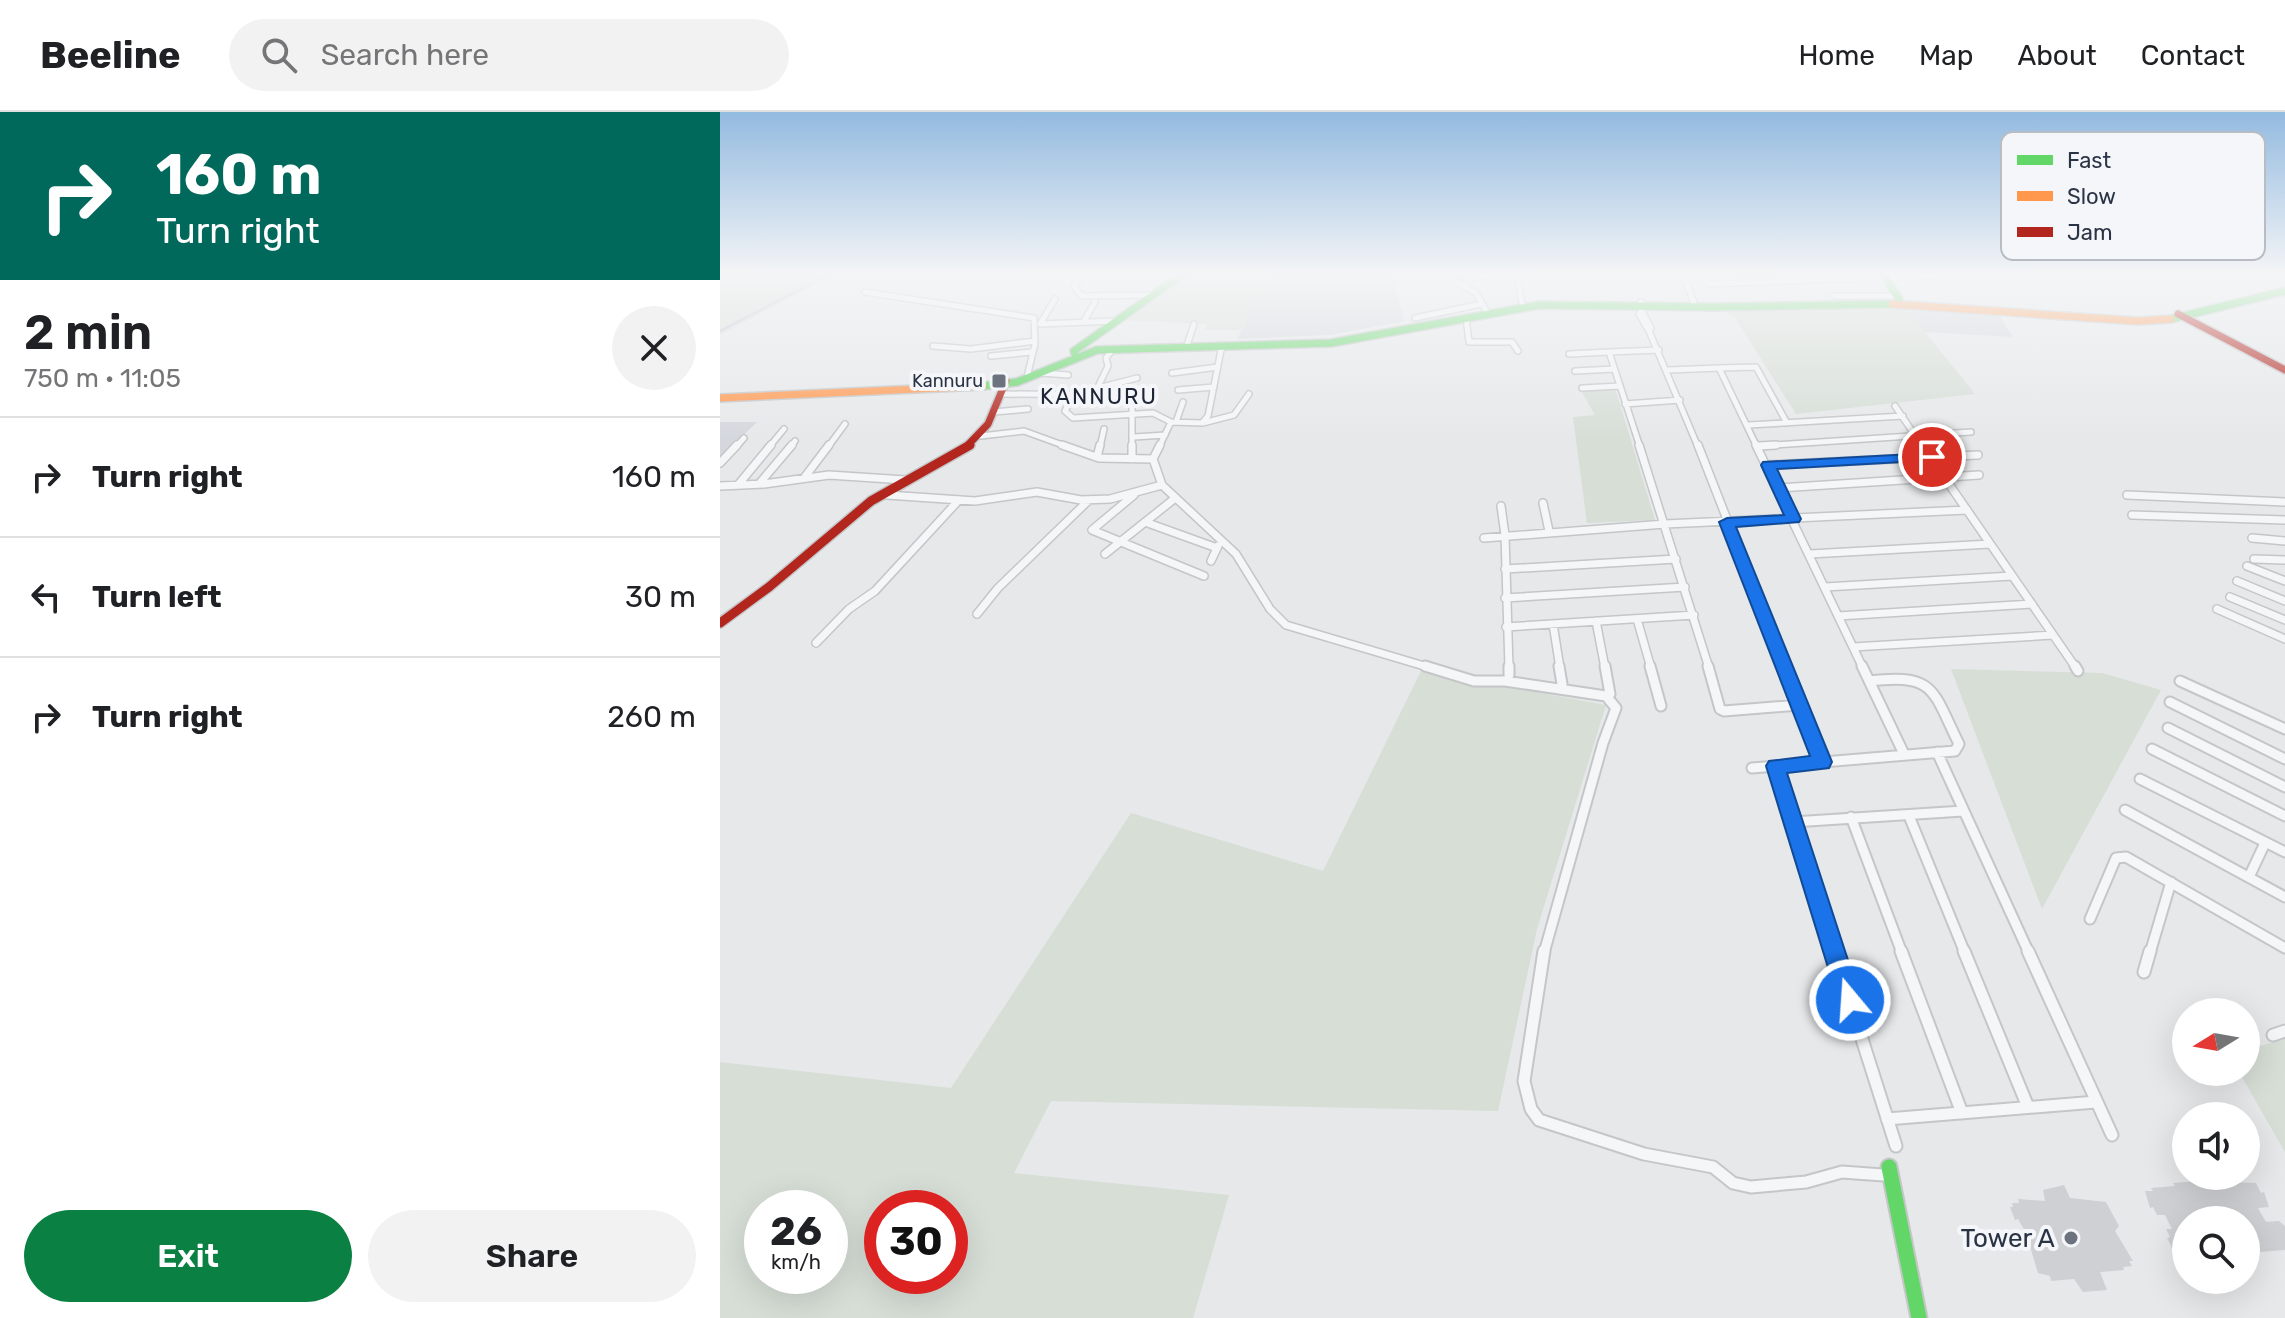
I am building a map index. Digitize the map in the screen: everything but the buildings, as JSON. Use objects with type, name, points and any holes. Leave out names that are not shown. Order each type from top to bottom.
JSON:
[{"type":"main road","points":[[721,397],[1004,387],[1041,373],[1075,353],[1104,330]]},
{"type":"main road","points":[[720,623],[769,587],[871,501],[981,436],[1004,387],[1075,353],[1098,347],[1222,346],[1333,339],[1375,330]]},
{"type":"main road","points":[[1075,353],[1113,349],[1331,343],[1397,330]]},
{"type":"main road","points":[[2209,330],[2285,370]]},
{"type":"main road","points":[[720,631],[779,587],[905,480]]},
{"type":"main road","points":[[1886,1171],[1919,1318]]},
{"type":"street","points":[[1027,377],[1035,330]]},
{"type":"street","points":[[1187,345],[1192,330]]},
{"type":"street","points":[[1468,330],[1469,342],[1512,342],[1518,351]]},
{"type":"street","points":[[1649,330],[1680,400],[1822,762]]},
{"type":"street","points":[[933,346],[971,349],[1035,341]]},
{"type":"street","points":[[1202,423],[1208,416],[1222,346]]},
{"type":"street","points":[[1096,391],[1108,366],[1106,358],[1113,349]]},
{"type":"street","points":[[1569,354],[1659,350]]},
{"type":"street","points":[[991,356],[1032,352]]},
{"type":"street","points":[[1609,352],[1694,615],[1720,709],[1800,705]]},
{"type":"street","points":[[1172,373],[1218,367]]},
{"type":"street","points":[[1668,370],[1756,367],[1787,423]]},
{"type":"street","points":[[1719,368],[1749,425],[1904,754]]},
{"type":"street","points":[[1575,371],[1614,369]]},
{"type":"street","points":[[1041,373],[1068,375]]},
{"type":"street","points":[[1096,391],[1137,378]]},
{"type":"street","points":[[1582,388],[1620,386]]},
{"type":"street","points":[[1004,387],[1030,392],[1096,391],[1132,395],[1132,459]]},
{"type":"street","points":[[1178,390],[1214,387]]},
{"type":"street","points":[[1016,410],[1030,392]]},
{"type":"street","points":[[1075,392],[1065,411],[1073,418],[1153,413],[1174,422],[1202,423],[1234,415],[1249,394]]},
{"type":"street","points":[[1625,404],[1680,400]]},
{"type":"street","points":[[1183,402],[1153,459],[1162,485],[1195,515],[1219,545]]},
{"type":"street","points":[[1895,406],[2078,671]]},
{"type":"street","points":[[994,412],[1028,409]]},
{"type":"street","points":[[1749,425],[1903,416]]},
{"type":"street","points":[[804,478],[845,424]]},
{"type":"street","points":[[738,485],[784,429]]},
{"type":"street","points":[[1097,457],[1104,429]]},
{"type":"street","points":[[981,436],[1024,431],[1097,457],[1153,459]]},
{"type":"street","points":[[1759,446],[1971,432]]},
{"type":"street","points":[[1134,437],[1165,435]]},
{"type":"street","points":[[720,463],[744,438]]},
{"type":"street","points":[[759,484],[795,441]]},
{"type":"street","points":[[1768,465],[1978,455]]},
{"type":"street","points":[[720,486],[829,475],[905,480]]},
{"type":"street","points":[[1779,488],[1979,475]]},
{"type":"street","points":[[887,495],[959,500],[1037,492],[1089,500],[1110,499],[1162,485]]},
{"type":"street","points":[[1138,492],[1092,530],[1204,576]]},
{"type":"street","points":[[2127,495],[2285,502]]},
{"type":"street","points":[[1105,554],[1174,499]]},
{"type":"street","points":[[816,643],[849,609],[875,591],[959,500]]},
{"type":"street","points":[[977,614],[998,588],[1089,500]]},
{"type":"street","points":[[1543,503],[1549,531]]},
{"type":"street","points":[[1501,506],[1505,535],[1509,675]]},
{"type":"street","points":[[1484,538],[1665,524],[1967,510]]},
{"type":"street","points":[[2132,515],[2285,520]]},
{"type":"street","points":[[1145,522],[1219,545],[1237,555],[1271,615],[1286,625],[1474,681],[1505,681],[1606,696],[1616,708],[1594,771],[1567,878],[1540,965],[1524,1081],[1531,1109],[1539,1120],[1644,1154],[1713,1167],[1733,1183],[1751,1187],[1806,1182],[1842,1172],[1886,1171]]},
{"type":"street","points":[[2252,538],[2285,541]]},
{"type":"street","points":[[1810,554],[1990,544]]},
{"type":"street","points":[[1211,561],[1219,545]]},
{"type":"street","points":[[1505,569],[1676,559]]},
{"type":"street","points":[[2254,559],[2285,560]]},
{"type":"street","points":[[2247,566],[2285,581]]},
{"type":"street","points":[[1825,587],[2012,576]]},
{"type":"street","points":[[2237,581],[2285,601]]},
{"type":"street","points":[[1505,598],[1685,587]]},
{"type":"street","points":[[2230,597],[2285,620]]},
{"type":"street","points":[[1838,616],[2032,604]]},
{"type":"street","points":[[2217,609],[2285,639]]},
{"type":"street","points":[[1506,627],[1694,615]]},
{"type":"street","points":[[1637,619],[1661,706]]},
{"type":"street","points":[[1596,621],[1610,694]]},
{"type":"street","points":[[1553,624],[1562,684]]},
{"type":"street","points":[[1853,647],[2053,635]]},
{"type":"street","points":[[1752,768],[1955,751],[1959,744],[1931,691],[1909,678],[1869,681]]},
{"type":"street","points":[[2180,681],[2285,729]]},
{"type":"street","points":[[2170,702],[2285,759]]},
{"type":"street","points":[[2168,728],[2285,787]]},
{"type":"street","points":[[2152,749],[2285,816]]},
{"type":"street","points":[[1937,752],[2112,1135]]},
{"type":"street","points":[[1776,766],[1896,1146]]},
{"type":"street","points":[[2140,779],[2285,852]]},
{"type":"street","points":[[2125,810],[2285,897]]},
{"type":"street","points":[[1793,822],[1963,811]]},
{"type":"street","points":[[1909,816],[2028,1107]]},
{"type":"street","points":[[1851,817],[1962,1113]]},
{"type":"street","points":[[2249,877],[2265,843]]},
{"type":"street","points":[[2090,919],[2116,858],[2135,860],[2285,948]]},
{"type":"street","points":[[2144,972],[2171,882]]},
{"type":"street","points":[[2273,1035],[2285,1031]]},
{"type":"street","points":[[1887,1119],[2096,1102]]},
{"type":"shaded area","points":[[1242,330],[1356,330],[1331,335],[1237,339]]},
{"type":"shaded area","points":[[1743,330],[1924,330],[1975,394],[1796,414]]},
{"type":"shaded area","points":[[2009,330],[2013,337],[1925,332]]},
{"type":"shaded area","points":[[1615,388],[1655,520],[1587,523],[1573,417],[1595,415],[1580,389]]},
{"type":"shaded area","points":[[720,422],[757,422],[720,458]]},
{"type":"shaded area","points":[[1951,669],[2102,673],[2161,690],[2042,909]]},
{"type":"shaded area","points":[[1421,671],[1606,705],[1537,929],[1498,1111],[1051,1101],[1014,1173],[1229,1195],[1193,1318],[720,1318],[720,1062],[951,1088],[1131,813],[1323,871]]},
{"type":"shaded area","points":[[2285,1039],[2285,1152],[2260,1109],[2260,1102],[2256,1102],[2247,1086],[2260,1086],[2260,1046]]},
{"type":"traffic: fast","points":[[1075,354],[1074,351],[1103,330]]},
{"type":"traffic: fast","points":[[983,386],[1017,382],[1097,350],[1331,343],[1401,330]]},
{"type":"traffic: fast","points":[[1889,1167],[1919,1318]]},
{"type":"traffic: slow","points":[[720,398],[983,386]]},
{"type":"traffic: jam","points":[[2209,330],[2285,370]]},
{"type":"traffic: jam","points":[[720,623],[769,587],[871,501],[973,443],[988,424],[1006,381]]},
{"type":"place","name":"Kannuru","points":[[999,381]]},
{"type":"place","name":"Tower A","points":[[2071,1238]]},
{"type":"district","name":"KANNURU","points":[[1099,396]]},
{"type":"route","points":[[1850,1000],[1776,766],[1822,762],[1727,522],[1793,519],[1768,465],[1932,457]]}]
